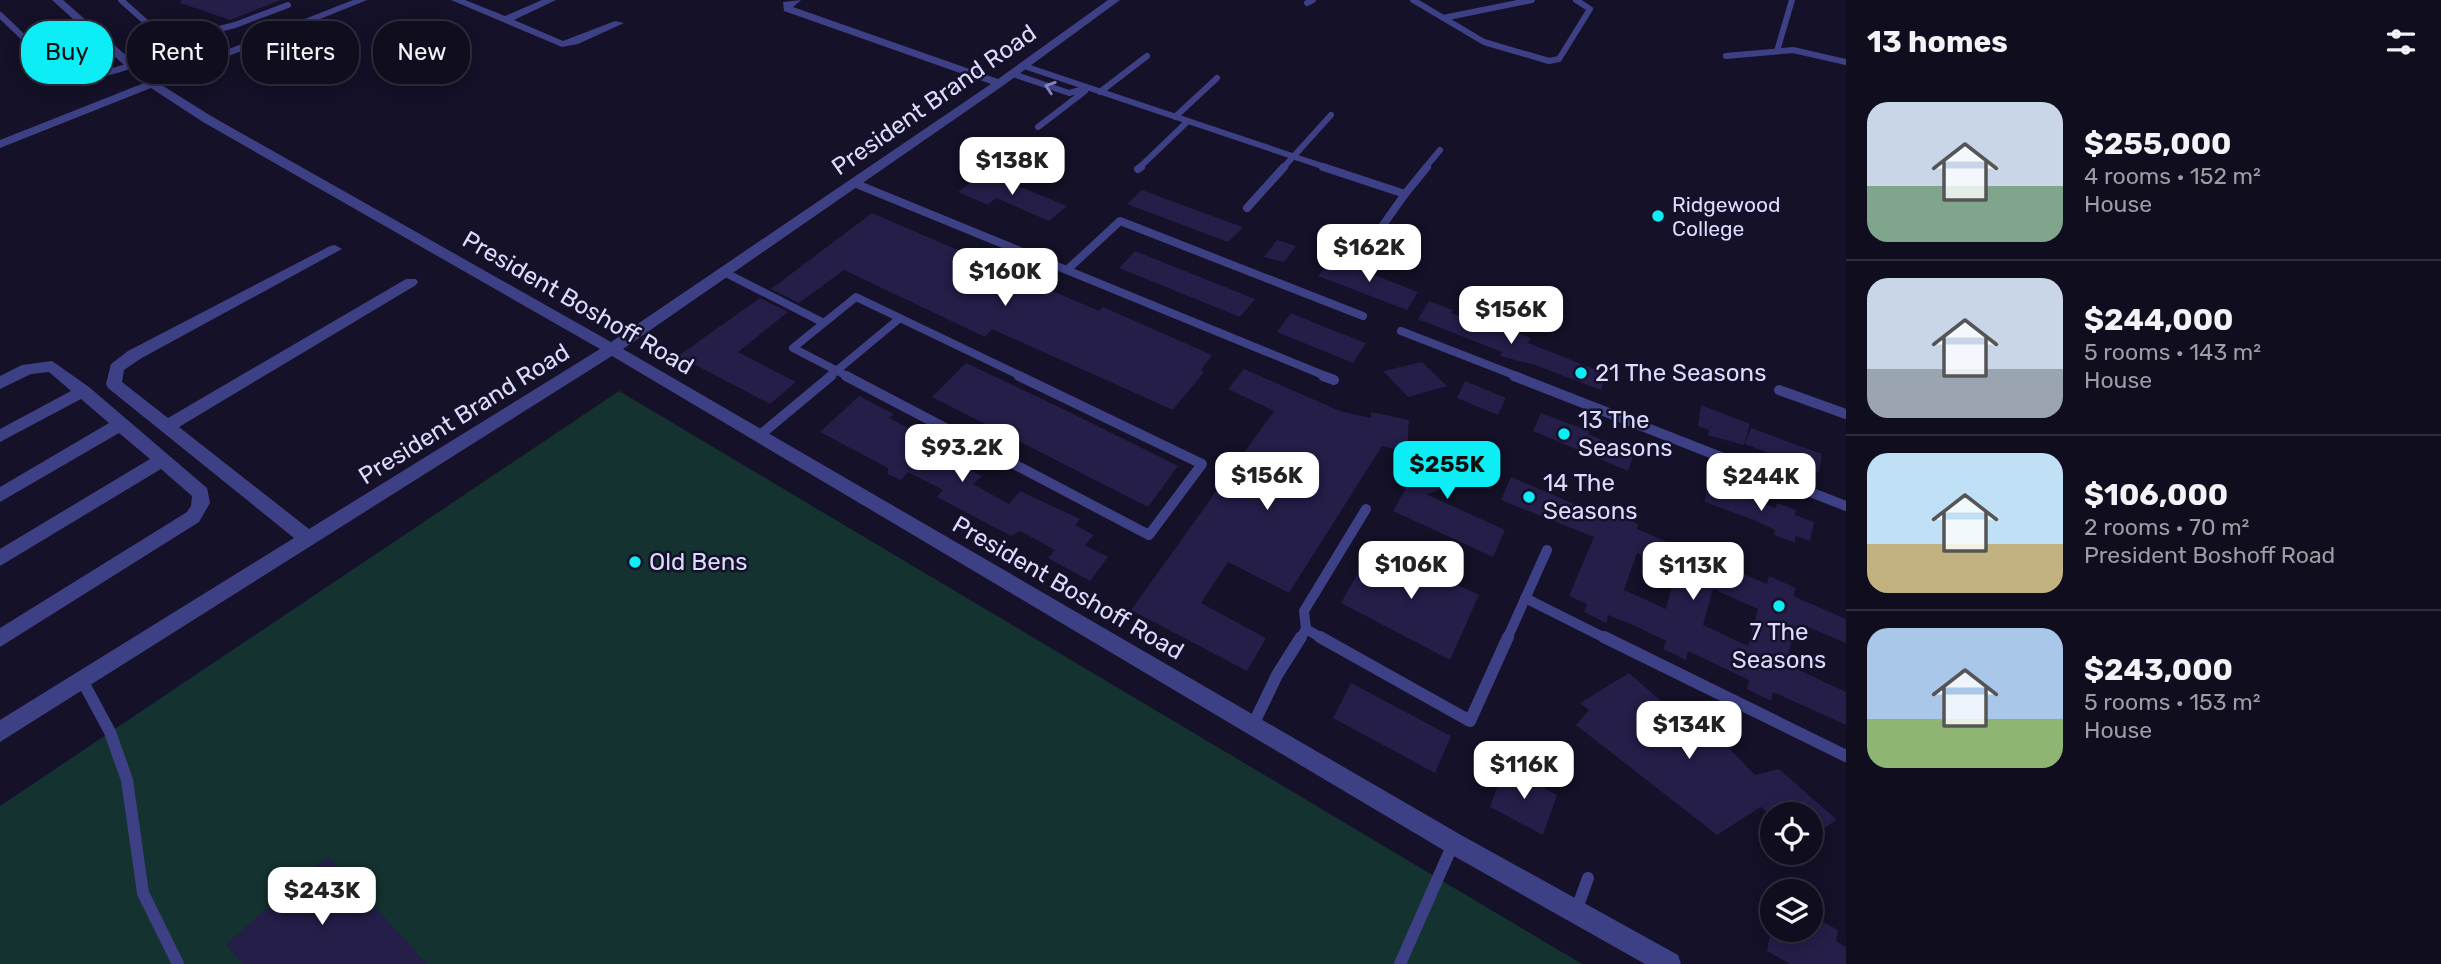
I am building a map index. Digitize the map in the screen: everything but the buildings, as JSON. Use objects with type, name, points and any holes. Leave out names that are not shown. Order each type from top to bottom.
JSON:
[{"type":"street","name":"President Boshoff Road","points":[[57,0],[127,61]]},
{"type":"street","points":[[228,54],[362,0]]},
{"type":"street","points":[[456,0],[566,44],[619,23]]},
{"type":"street","points":[[505,20],[551,0]]},
{"type":"street","points":[[796,0],[787,4],[788,9],[1012,74]]},
{"type":"street","name":"President Brand Road","points":[[0,732],[612,349],[855,183],[1115,0]]},
{"type":"street","name":"President Boshoff Road","points":[[152,84],[255,147],[612,349],[1453,843],[1669,964]]},
{"type":"street","points":[[0,144],[152,84]]},
{"type":"street","points":[[307,539],[114,384],[117,368],[134,355],[335,249]]},
{"type":"street","points":[[167,426],[411,282]]},
{"type":"street","points":[[0,383],[28,369],[52,366],[201,493],[200,509],[193,517],[0,638]]},
{"type":"street","points":[[0,436],[83,391]]},
{"type":"street","points":[[0,495],[119,425]]},
{"type":"street","points":[[0,558],[161,461]]},
{"type":"lane","points":[[121,0],[144,21]]},
{"type":"lane","points":[[1413,0],[1497,48],[1549,61],[1559,59],[1590,9],[1576,0]]},
{"type":"lane","points":[[1443,18],[1532,0]]},
{"type":"lane","points":[[1777,51],[1792,0]]},
{"type":"lane","points":[[228,27],[288,5]]},
{"type":"lane","points":[[0,15],[62,74],[74,78],[99,74],[127,64]]},
{"type":"lane","points":[[1726,56],[1799,51],[1846,62]]},
{"type":"lane","points":[[1100,92],[1147,56]]},
{"type":"lane","points":[[1012,74],[1069,93],[1088,88]]},
{"type":"lane","points":[[1012,74],[1088,88],[1405,194]]},
{"type":"lane","points":[[1175,117],[1217,78]]},
{"type":"lane","points":[[1038,127],[1088,88]]},
{"type":"lane","points":[[1247,208],[1331,115]]},
{"type":"lane","points":[[1138,169],[1188,121]]},
{"type":"lane","points":[[1366,249],[1440,150]]},
{"type":"lane","points":[[855,183],[1334,380]]},
{"type":"lane","points":[[1067,270],[1120,220],[1363,316]]},
{"type":"lane","points":[[724,272],[824,323]]},
{"type":"lane","points":[[856,297],[1202,464],[1149,535],[793,348],[824,323],[856,297]]},
{"type":"lane","points":[[759,436],[900,318]]},
{"type":"lane","points":[[1401,331],[1846,506]]},
{"type":"lane","points":[[1779,390],[1846,414]]},
{"type":"lane","points":[[1253,725],[1277,675],[1306,629],[1304,611],[1366,509]]},
{"type":"lane","points":[[1306,629],[1470,721],[1547,550]]},
{"type":"lane","points":[[1525,598],[1846,756]]},
{"type":"lane","points":[[83,682],[110,732],[127,780],[143,893],[178,964]]},
{"type":"lane","points":[[1401,964],[1453,843]]},
{"type":"lane","points":[[1576,911],[1588,878]]},
{"type":"green space","name":"Old Bens","points":[[619,391],[1582,964],[0,964],[0,806]]},
{"type":"place","name":"Ridgewood College","points":[[1658,216]]},
{"type":"place","name":"21 The Seasons","points":[[1581,373]]},
{"type":"place","name":"13 The Seasons","points":[[1564,434]]},
{"type":"place","name":"14 The Seasons","points":[[1529,497]]},
{"type":"place","name":"Old Bens","points":[[635,562]]},
{"type":"place","name":"7 The Seasons","points":[[1779,606]]}]
